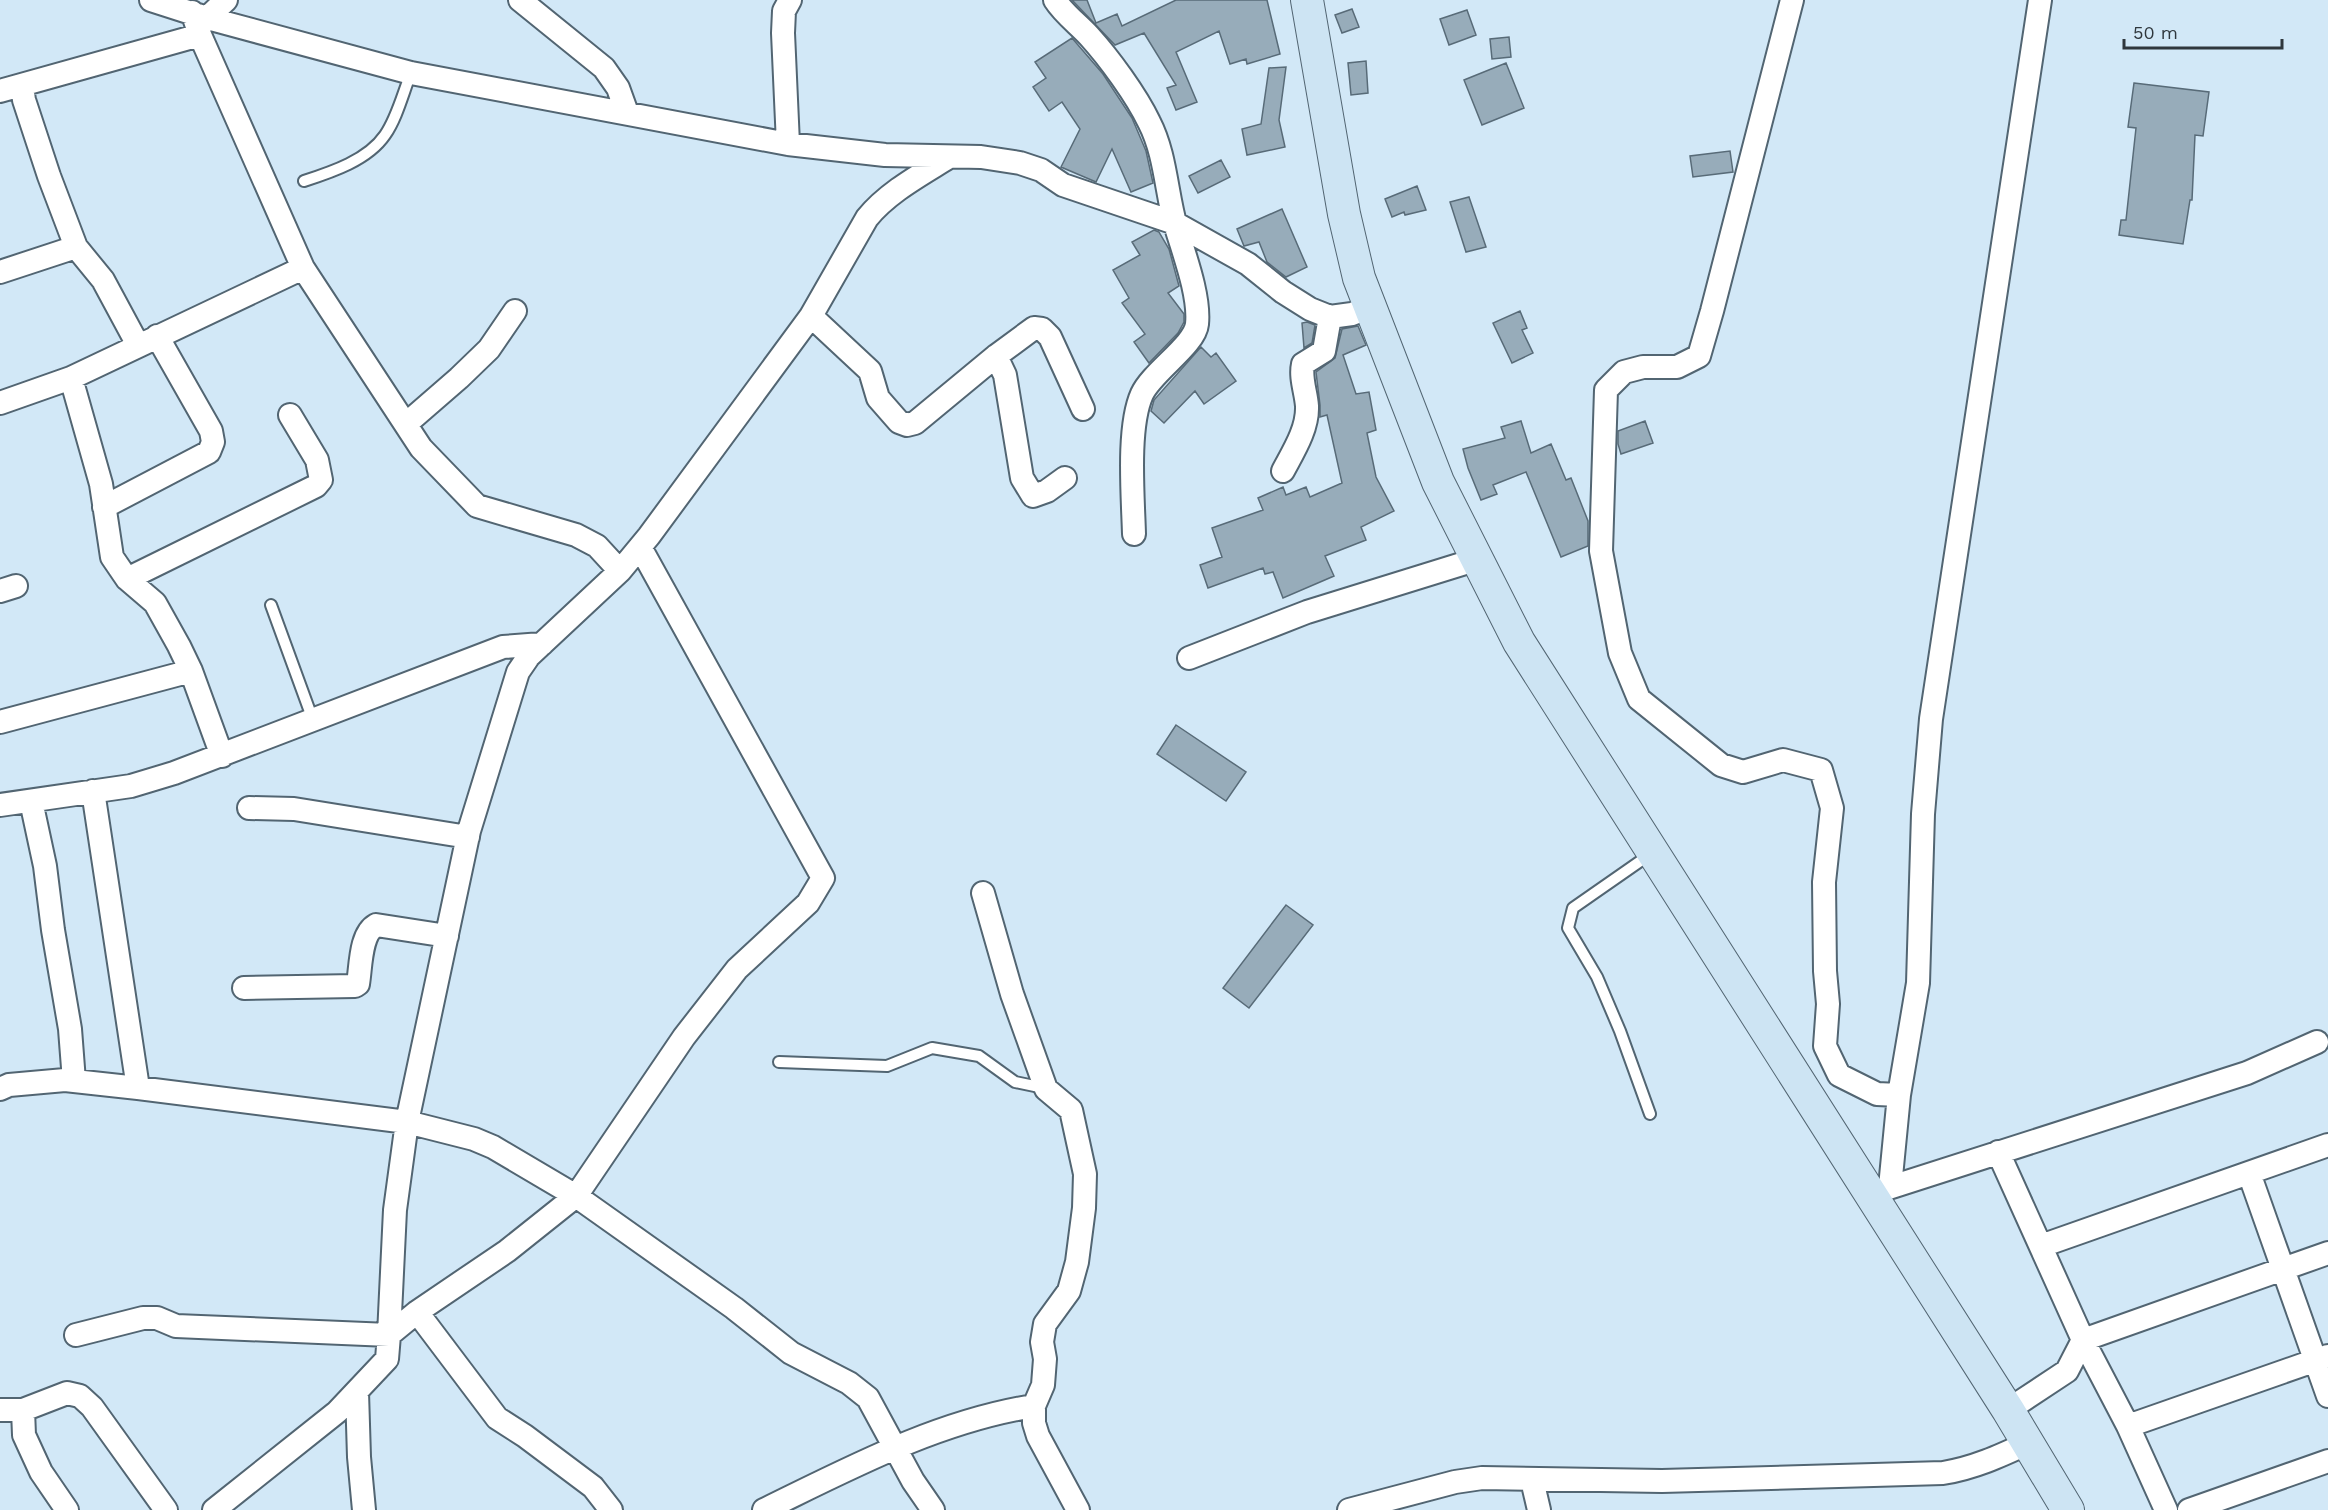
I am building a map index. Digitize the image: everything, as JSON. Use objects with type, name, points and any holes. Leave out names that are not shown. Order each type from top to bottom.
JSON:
[{"type":"main road","points":[[1307,0],[1344,214],[1359,278],[1438,482],[1519,642],[1652,853],[1880,1191],[2068,1510]]},
{"type":"street","points":[[151,0],[200,22],[411,73],[627,114],[788,144],[885,155],[1000,159],[1020,163],[1041,170],[1063,185],[1080,192],[1175,223],[1248,264],[1283,292],[1310,309],[1330,317],[1352,314],[1370,307]]},
{"type":"street","points":[[0,91],[22,86],[200,22],[226,0]]},
{"type":"street","points":[[520,0],[604,68],[618,88],[627,114]]},
{"type":"street","points":[[788,144],[783,33],[784,11],[790,0]]},
{"type":"street","points":[[1055,0],[1089,37],[1127,86],[1149,121],[1163,159],[1175,223],[1192,282],[1197,324],[1192,338],[1165,364],[1142,393],[1140,401],[1132,455],[1134,534]]},
{"type":"street","points":[[1792,0],[1713,312],[1699,356],[1677,367],[1642,367],[1624,372],[1606,390],[1601,551],[1620,653],[1639,699],[1721,765],[1743,772],[1783,760],[1821,770],[1832,808],[1824,882],[1825,971],[1828,1004],[1825,1046],[1839,1075],[1877,1094],[1899,1095]]},
{"type":"street","points":[[2040,0],[1931,719],[1923,814],[1918,983],[1880,1191],[2247,1073],[2324,1039]]},
{"type":"street","points":[[200,22],[303,268],[421,448],[477,506],[576,535],[597,546],[620,571]]},
{"type":"street","points":[[22,86],[24,100],[49,176],[76,247],[148,341],[211,431],[213,442],[209,452],[104,507]]},
{"type":"street","points":[[214,1510],[337,1412],[387,1359],[395,1210],[407,1122],[468,837],[518,672],[529,656],[620,571],[640,547],[811,316],[875,208],[916,177],[950,157]]},
{"type":"street","points":[[0,272],[76,247]]},
{"type":"street","points":[[0,403],[71,378],[303,268]]},
{"type":"street","points":[[406,424],[489,349],[515,311]]},
{"type":"street","points":[[811,316],[870,371],[878,398],[899,422],[907,425],[915,423],[996,356],[1034,328],[1042,329],[1050,337],[1083,409]]},
{"type":"street","points":[[1283,471],[1300,440],[1307,408],[1302,372],[1304,364],[1324,351],[1330,317]]},
{"type":"street","points":[[996,356],[1005,375],[1022,478],[1034,496],[1047,491],[1065,478]]},
{"type":"street","points":[[71,378],[101,484],[112,557],[127,579],[155,603],[191,671],[222,756]]},
{"type":"street","points":[[127,579],[316,486],[321,480],[317,460],[290,415]]},
{"type":"street","points":[[76,1335],[143,1318],[157,1318],[176,1326],[389,1335],[417,1312],[507,1251],[576,1196],[691,1028],[737,969],[808,903],[823,878],[640,547]]},
{"type":"street","points":[[1188,658],[1307,612],[1478,560]]},
{"type":"street","points":[[0,806],[131,786],[222,756],[502,647],[542,644]]},
{"type":"street","points":[[0,722],[191,671]]},
{"type":"street","points":[[93,791],[138,1088]]},
{"type":"street","points":[[31,801],[45,866],[70,1029],[74,1081]]},
{"type":"street","points":[[249,808],[294,809],[468,837]]},
{"type":"street","points":[[983,893],[1011,994],[1046,1089],[1071,1110],[1084,1174],[1084,1208],[1077,1262],[1069,1291],[1045,1324],[1042,1342],[1045,1359],[1042,1385],[1034,1406],[1038,1436],[1078,1510]]},
{"type":"street","points":[[244,988],[355,986],[358,984],[366,936],[376,925],[447,936]]},
{"type":"street","points":[[0,1089],[9,1085],[41,1081],[74,1081],[407,1122],[474,1138],[576,1196],[734,1308],[791,1353],[849,1383],[868,1398],[913,1481],[933,1510]]},
{"type":"street","points":[[2041,1246],[2328,1145]]},
{"type":"street","points":[[1998,1152],[2083,1340],[2128,1426],[2166,1510]]},
{"type":"street","points":[[2249,1173],[2283,1269],[2322,1358],[2328,1396]]},
{"type":"street","points":[[2008,1410],[2067,1371],[2083,1340],[2328,1253]]},
{"type":"street","points":[[417,1312],[497,1418],[593,1487],[611,1510]]},
{"type":"street","points":[[2128,1426],[2322,1358]]},
{"type":"street","points":[[357,1392],[359,1457],[364,1510]]},
{"type":"street","points":[[67,1510],[42,1472],[24,1435],[7,1412],[67,1393],[80,1396],[92,1407],[166,1510]]},
{"type":"street","points":[[764,1510],[895,1447],[1003,1411],[1034,1406]]},
{"type":"street","points":[[1349,1510],[1455,1482],[1482,1478],[1662,1481],[1943,1473],[1965,1470],[1988,1462],[2028,1443]]},
{"type":"street","points":[[2189,1510],[2328,1461]]},
{"type":"street","points":[[1532,1480],[1539,1510]]},
{"type":"lane","points":[[304,181],[331,172],[374,148],[387,133],[411,73]]},
{"type":"lane","points":[[271,605],[313,720]]},
{"type":"lane","points":[[1650,1114],[1620,1031],[1601,988],[1568,928],[1573,908],[1652,853]]},
{"type":"lane","points":[[779,1062],[887,1066],[932,1048],[979,1056],[1015,1082],[1046,1089]]},
{"type":"building","points":[[1072,0],[1087,0],[1096,23],[1117,14],[1122,26],[1176,0],[1267,0],[1280,54],[1247,64],[1246,59],[1230,64],[1219,31],[1176,52],[1197,102],[1176,110],[1167,88],[1176,85],[1144,33],[1115,45]]},
{"type":"building","points":[[1352,9],[1359,27],[1342,33],[1335,15]]},
{"type":"building","points":[[1467,10],[1476,35],[1449,45],[1440,19]]},
{"type":"building","points":[[1509,37],[1511,57],[1492,59],[1490,39]]},
{"type":"building","points":[[1072,38],[1103,74],[1132,118],[1146,151],[1153,183],[1131,192],[1112,149],[1096,182],[1061,167],[1080,129],[1062,102],[1049,111],[1033,87],[1046,78],[1035,62]]},
{"type":"building","points":[[1366,61],[1368,93],[1351,95],[1348,63]]},
{"type":"building","points":[[1506,63],[1524,108],[1482,125],[1464,80]]},
{"type":"building","points":[[1286,67],[1279,120],[1285,147],[1247,155],[1242,129],[1261,124],[1269,68]]},
{"type":"building","points":[[2134,83],[2209,92],[2203,136],[2195,135],[2192,200],[2190,200],[2183,244],[2119,235],[2121,220],[2126,220],[2136,128],[2128,127]]},
{"type":"building","points":[[1730,151],[1733,172],[1693,177],[1690,156]]},
{"type":"building","points":[[1221,160],[1230,177],[1198,193],[1189,176]]},
{"type":"building","points":[[1417,186],[1426,210],[1405,215],[1404,212],[1392,217],[1385,199]]},
{"type":"building","points":[[1469,197],[1486,247],[1466,252],[1450,202]]},
{"type":"building","points":[[1282,209],[1307,267],[1286,277],[1267,262],[1259,242],[1244,246],[1237,229]]},
{"type":"building","points":[[1154,230],[1159,232],[1169,249],[1179,286],[1168,293],[1184,314],[1184,322],[1178,333],[1149,363],[1134,342],[1145,334],[1122,303],[1129,298],[1113,270],[1140,255],[1132,242]]},
{"type":"building","points":[[1520,311],[1527,328],[1522,330],[1533,353],[1512,363],[1493,323]]},
{"type":"building","points":[[1302,323],[1315,325],[1312,343],[1304,348]]},
{"type":"building","points":[[1358,326],[1366,345],[1343,355],[1356,394],[1369,392],[1376,430],[1367,433],[1376,477],[1394,511],[1361,527],[1366,540],[1325,556],[1334,576],[1283,598],[1273,572],[1265,574],[1263,568],[1208,588],[1200,565],[1222,557],[1212,528],[1263,510],[1258,498],[1283,487],[1286,495],[1306,487],[1310,497],[1342,483],[1327,415],[1320,417],[1316,372],[1335,358],[1342,329]]},
{"type":"building","points":[[1201,347],[1211,357],[1216,353],[1236,381],[1204,404],[1195,391],[1164,423],[1151,411],[1154,400]]},
{"type":"building","points":[[1521,421],[1531,453],[1551,444],[1566,480],[1571,478],[1588,521],[1588,546],[1561,557],[1526,472],[1493,485],[1497,494],[1481,500],[1463,449],[1505,438],[1501,427]]},
{"type":"building","points":[[1645,421],[1653,443],[1621,454],[1618,431]]},
{"type":"building","points":[[1176,725],[1246,772],[1226,801],[1157,754]]},
{"type":"building","points":[[1286,905],[1313,925],[1249,1008],[1223,988]]}]
